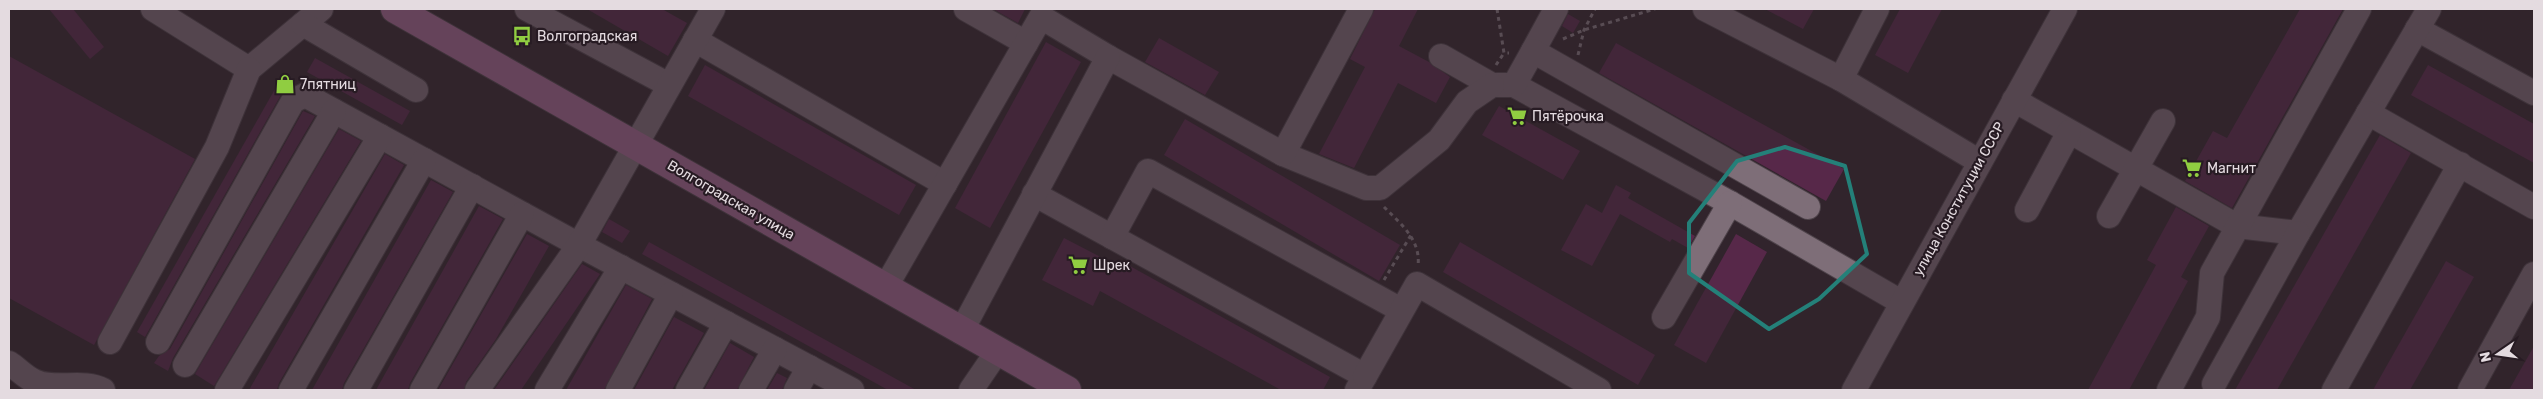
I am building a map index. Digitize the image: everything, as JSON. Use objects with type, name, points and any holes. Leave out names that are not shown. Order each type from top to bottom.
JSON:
[{"type":"main road","name":"Волгоградская улица","points":[[395,9],[1067,390]]},
{"type":"street","points":[[153,9],[249,69]]},
{"type":"street","points":[[527,9],[669,85]]},
{"type":"street","points":[[477,390],[579,245],[713,9]]},
{"type":"street","points":[[966,9],[1026,43]]},
{"type":"street","points":[[1283,154],[1361,9]]},
{"type":"street","points":[[885,288],[1041,16],[1108,57],[1283,154],[1366,188],[1380,188],[1438,140],[1467,102],[1503,85],[1534,52],[1556,9]]},
{"type":"street","points":[[1706,9],[1841,79],[1980,162]]},
{"type":"street","points":[[1841,79],[1877,9]]},
{"type":"street","name":"улица Конституции СССР","points":[[1854,390],[1901,302],[2065,9]]},
{"type":"street","points":[[2169,390],[2208,317],[2212,273],[2359,9]]},
{"type":"street","points":[[2214,384],[2298,233],[2429,9]]},
{"type":"street","points":[[110,342],[218,147],[249,69],[312,16],[416,90]]},
{"type":"street","points":[[2417,29],[2534,93]]},
{"type":"street","points":[[695,40],[945,184]]},
{"type":"street","points":[[1534,52],[1808,207]]},
{"type":"street","points":[[1441,56],[1503,85],[1730,203],[1901,302]]},
{"type":"street","points":[[962,332],[1108,57]]},
{"type":"street","points":[[158,342],[293,101],[305,95],[850,390]]},
{"type":"street","points":[[2014,100],[2237,226],[2298,233]]},
{"type":"street","points":[[185,365],[334,111]]},
{"type":"street","points":[[2368,113],[2534,207]]},
{"type":"street","points":[[2109,216],[2163,121]]},
{"type":"street","points":[[2027,210],[2070,132]]},
{"type":"street","points":[[227,390],[380,136]]},
{"type":"street","points":[[292,390],[424,160]]},
{"type":"street","points":[[2334,390],[2460,164]]},
{"type":"street","points":[[1112,237],[1148,171],[1401,310]]},
{"type":"street","points":[[356,390],[472,186]]},
{"type":"street","points":[[1034,194],[1112,237],[1361,383],[1417,284],[1599,390]]},
{"type":"street","points":[[1664,317],[1730,203]]},
{"type":"street","points":[[422,390],[522,214]]},
{"type":"street","points":[[547,390],[621,267]]},
{"type":"street","points":[[2470,390],[2534,274]]},
{"type":"street","points":[[618,390],[671,294]]},
{"type":"street","points":[[688,390],[726,323]]},
{"type":"street","points":[[751,390],[775,349]]},
{"type":"street","points":[[971,390],[997,352]]},
{"type":"street","points":[[9,363],[34,382],[71,387],[95,386],[102,390]]},
{"type":"street","points":[[796,390],[810,367]]},
{"type":"path","points":[[1497,9],[1504,53],[1534,52],[1584,30],[1655,9]]},
{"type":"path","points":[[1576,75],[1584,30],[1596,9]]},
{"type":"path","points":[[1366,188],[1411,236],[1418,248],[1417,284]]},
{"type":"path","points":[[1375,296],[1411,236]]},
{"type":"highlighted area","points":[[1785,147],[1845,166],[1867,254],[1819,299],[1769,329],[1689,273],[1689,223],[1737,161]]},
{"type":"building","points":[[49,9],[73,9],[104,47],[90,59]]},
{"type":"building","points":[[587,9],[662,9],[687,23],[668,56]]},
{"type":"building","points":[[993,9],[1025,9],[1018,23]]},
{"type":"building","points":[[1375,9],[1418,9],[1399,46],[1429,62],[1450,77],[1436,103],[1398,83],[1354,168],[1319,154],[1365,67],[1350,59]]},
{"type":"building","points":[[1765,9],[1814,9],[1803,29]]},
{"type":"building","points":[[1900,9],[1942,9],[1908,73],[1875,55]]},
{"type":"building","points":[[2300,9],[2343,9],[2232,208],[2185,181],[2213,131],[2227,138]]},
{"type":"building","points":[[1568,14],[1580,21],[1573,33],[1562,26]]},
{"type":"building","points":[[1159,38],[1219,72],[1205,95],[1145,62]]},
{"type":"building","points":[[1046,42],[1081,62],[990,228],[955,208]]},
{"type":"building","points":[[1616,43],[1844,169],[1826,201],[1599,73]]},
{"type":"building","points":[[9,56],[195,159],[94,345],[9,298]]},
{"type":"building","points":[[315,58],[410,111],[402,125],[307,72]]},
{"type":"building","points":[[705,65],[916,185],[899,215],[688,96]]},
{"type":"building","points":[[2428,65],[2534,124],[2534,163],[2411,95]]},
{"type":"building","points":[[275,89],[282,93],[145,337],[137,332]]},
{"type":"building","points":[[1499,106],[1580,151],[1563,180],[1482,135]]},
{"type":"building","points":[[303,111],[315,116],[173,358],[168,371],[154,363],[159,356],[170,349]]},
{"type":"building","points":[[1185,119],[1400,245],[1379,281],[1164,155]]},
{"type":"building","points":[[339,129],[361,141],[214,386],[195,374]]},
{"type":"building","points":[[2380,135],[2411,153],[2277,390],[2235,390]]},
{"type":"building","points":[[385,154],[404,165],[279,383],[277,390],[249,390]]},
{"type":"building","points":[[431,180],[453,192],[344,383],[342,390],[312,390]]},
{"type":"building","points":[[1616,185],[1631,193],[1628,198],[1695,236],[1688,248],[1672,239],[1670,242],[1620,214],[1592,266],[1561,250],[1586,204],[1602,213]]},
{"type":"building","points":[[479,206],[503,219],[410,383],[408,390],[376,390]]},
{"type":"building","points":[[2176,207],[2209,226],[2181,277],[2188,281],[2129,390],[2088,390],[2156,265],[2147,260]]},
{"type":"building","points":[[609,219],[630,231],[622,243],[602,232]]},
{"type":"building","points":[[527,234],[549,246],[496,339],[466,382],[464,390],[438,390]]},
{"type":"building","points":[[1736,234],[1767,252],[1706,363],[1674,345]]},
{"type":"building","points":[[1064,238],[1116,265],[1119,260],[1330,377],[1323,390],[1281,390],[1100,291],[1093,306],[1042,280]]},
{"type":"building","points":[[649,242],[916,390],[888,390],[642,254]]},
{"type":"building","points":[[1460,242],[1655,355],[1638,385],[1443,272]]},
{"type":"building","points":[[2446,261],[2474,277],[2410,390],[2373,390]]},
{"type":"building","points":[[582,264],[600,274],[521,390],[494,390]]},
{"type":"building","points":[[626,285],[652,299],[604,390],[566,390]]},
{"type":"building","points":[[674,317],[704,333],[672,390],[634,390]]},
{"type":"building","points":[[730,343],[754,357],[737,390],[704,390]]},
{"type":"building","points":[[2534,346],[2534,390],[2509,390]]},
{"type":"building","points":[[777,373],[787,378],[782,390],[767,390]]},
{"type":"place","name":"Волгоградская","points":[[522,36]]},
{"type":"place","name":"7пятниц","points":[[285,84]]},
{"type":"place","name":"Пятёрочка","points":[[1517,116]]},
{"type":"place","name":"Магнит","points":[[2192,168]]},
{"type":"place","name":"Шрек","points":[[1078,265]]}]
